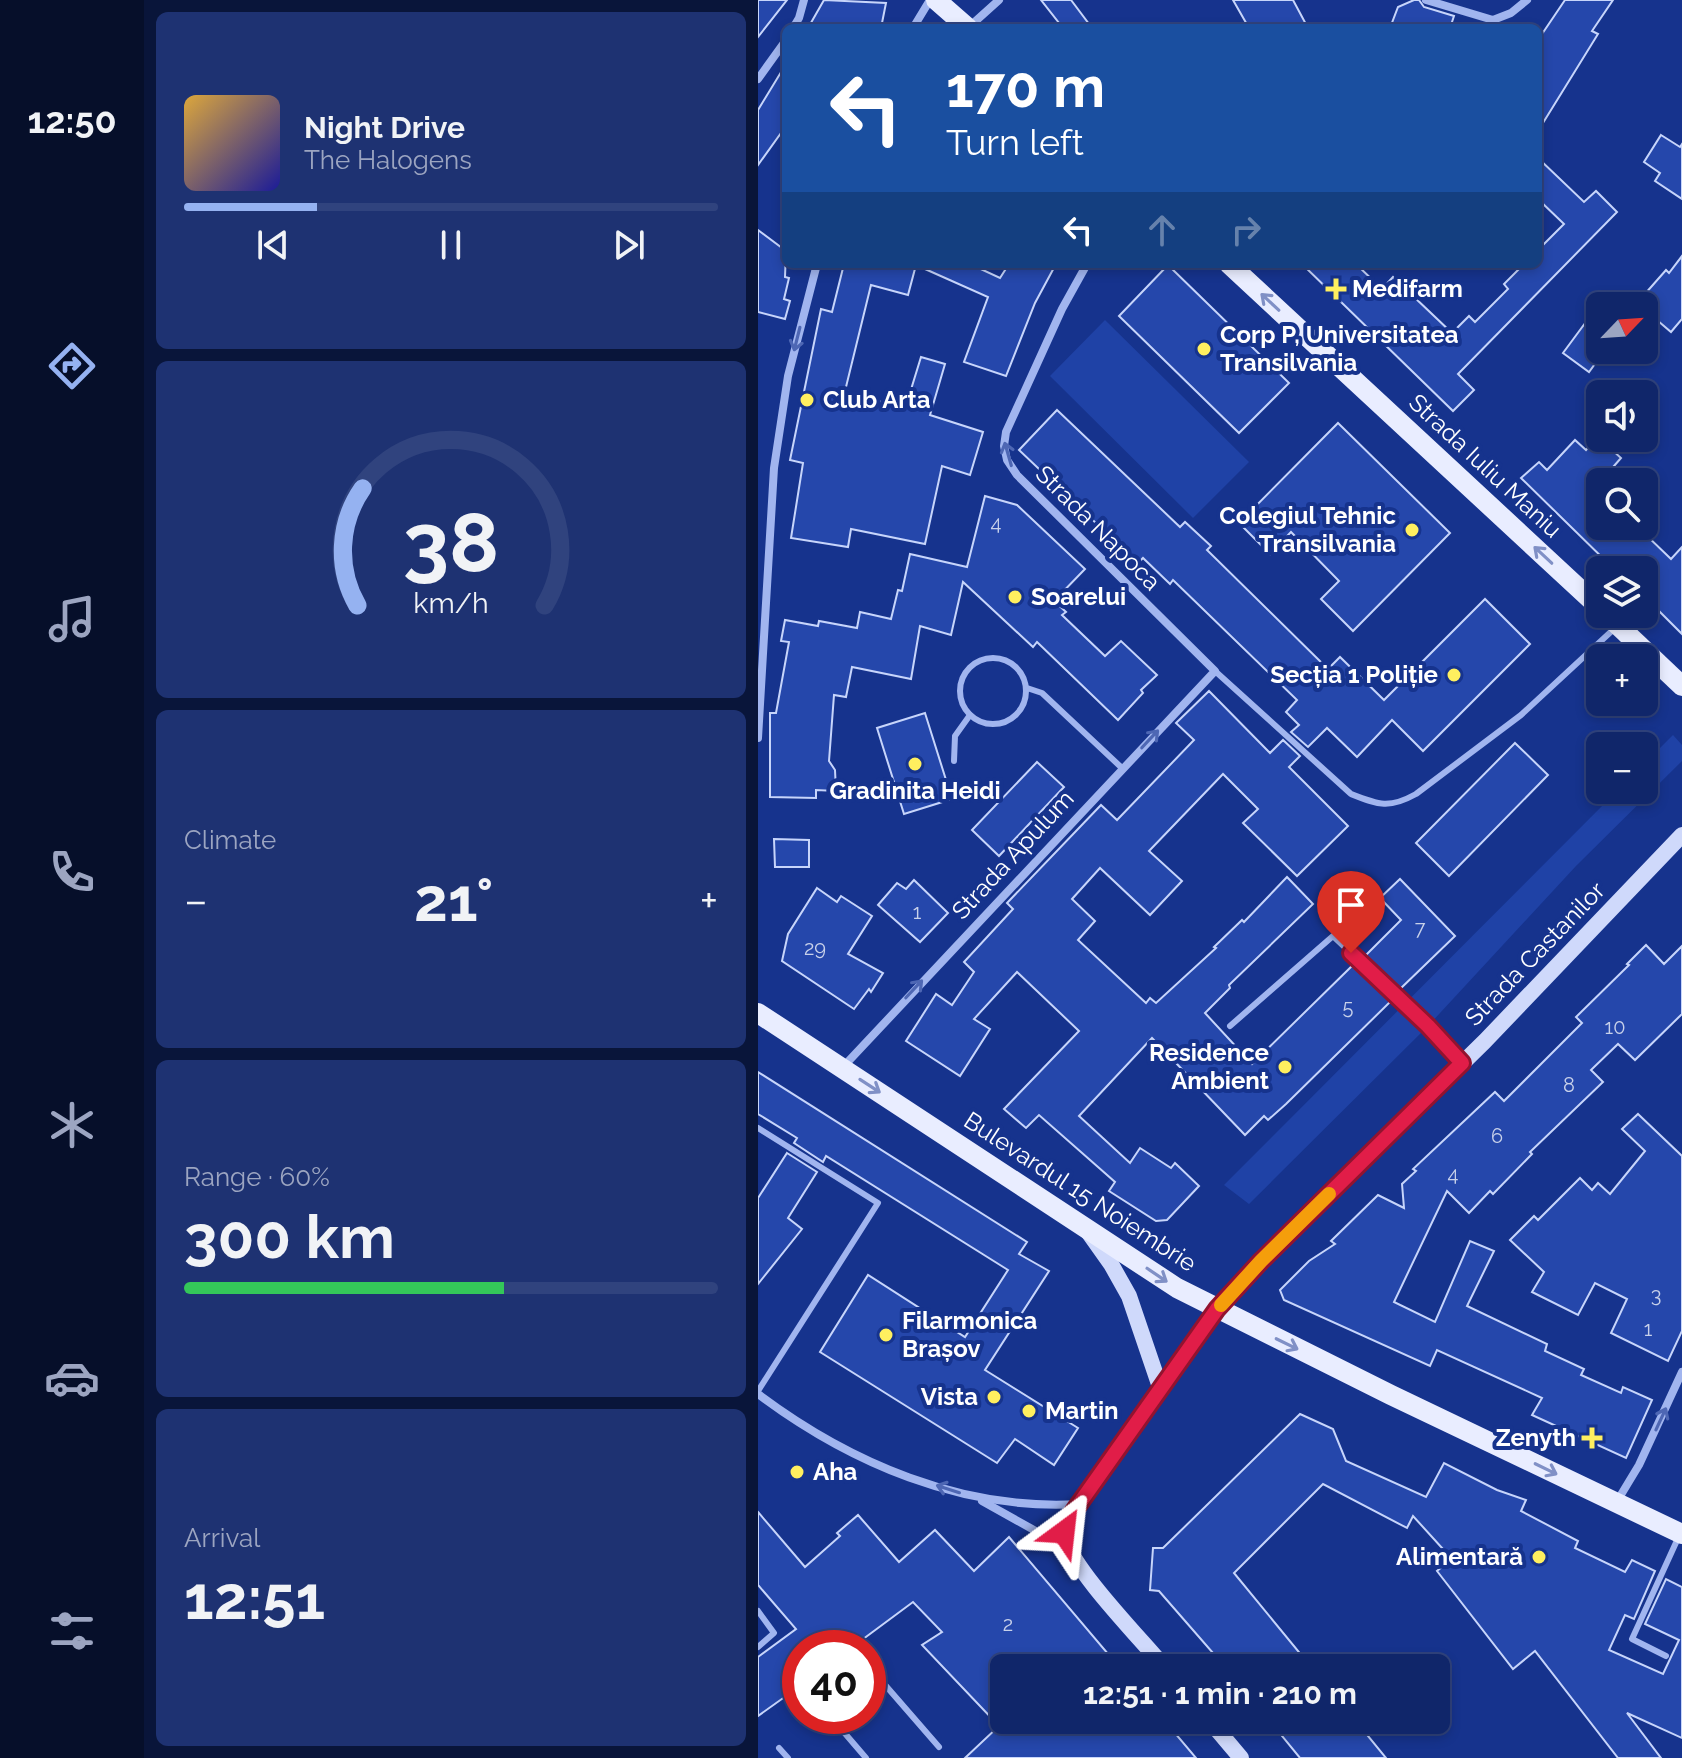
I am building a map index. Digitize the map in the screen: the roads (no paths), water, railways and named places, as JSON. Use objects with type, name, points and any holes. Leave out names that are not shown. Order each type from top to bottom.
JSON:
[{"type":"main road","points":[[933,0],[963,24]]},
{"type":"main road","name":"Strada Iuliu Maniu","points":[[1233,268],[1586,595]]},
{"type":"main road","points":[[1620,628],[1682,686]]},
{"type":"main road","name":"Strada Castanilor","points":[[1080,1567],[1066,1541],[1064,1532],[1067,1521],[1217,1309],[1261,1261],[1462,1063],[1682,835]]},
{"type":"main road","name":"Bulevardul 15 Noiembrie","points":[[760,1019],[843,1067],[1177,1288],[1681,1533]]},
{"type":"main road","points":[[1085,1227],[1129,1296],[1161,1390]]},
{"type":"main road","points":[[1080,1567],[1153,1654]]},
{"type":"main road","points":[[1221,1734],[1241,1758]]},
{"type":"street","points":[[795,24],[804,0]]},
{"type":"street","points":[[916,24],[933,0]]},
{"type":"street","points":[[972,24],[999,0]]},
{"type":"street","points":[[1426,0],[1493,20],[1511,13],[1527,0]]},
{"type":"street","points":[[758,79],[782,46]]},
{"type":"street","points":[[758,738],[774,468],[788,376],[816,268]]},
{"type":"street","name":"Strada Napoca","points":[[1085,268],[1062,309],[1009,425],[1004,446],[1007,460],[1017,475],[1215,671]]},
{"type":"street","name":"Strada Apulum","points":[[843,1067],[1215,671]]},
{"type":"street","points":[[1616,1503],[1639,1465],[1682,1372]]},
{"type":"street","points":[[758,1392],[825,1440],[883,1467],[978,1499],[1041,1534],[1080,1567]]},
{"type":"street","points":[[978,1499],[1038,1507],[1080,1504]]},
{"type":"lane","points":[[1215,671],[1351,794],[1378,805],[1398,804],[1416,794],[1521,715],[1604,628]]},
{"type":"lane","points":[[984,659],[1007,661],[1024,677],[1027,688],[1023,708],[1008,722],[988,725],[970,715],[960,695],[961,683],[966,672],[984,659]]},
{"type":"lane","points":[[1027,688],[1042,693],[1123,769]]},
{"type":"lane","points":[[954,761],[955,736],[970,715]]},
{"type":"lane","points":[[1230,1026],[1333,936],[1428,1026],[1462,1063]]},
{"type":"lane","points":[[758,1128],[878,1203],[758,1392]]},
{"type":"lane","points":[[1666,1656],[1632,1639],[1681,1533]]},
{"type":"lane","points":[[758,1611],[774,1633],[758,1647]]},
{"type":"lane","points":[[886,1686],[939,1747]]},
{"type":"lane","points":[[845,1734],[866,1758]]},
{"type":"lane","points":[[779,1748],[788,1758]]},
{"type":"place","name":"Medifarm","points":[[1336,289]]},
{"type":"place","name":"Corp P, Universitatea Transilvania","points":[[1204,349]]},
{"type":"place","name":"Club Arta","points":[[807,400]]},
{"type":"place","name":"Colegiul Tehnic Transilvania","points":[[1412,530]]},
{"type":"place","name":"Soarelui","points":[[1015,597]]},
{"type":"place","name":"Secția 1 Poliție","points":[[1454,675]]},
{"type":"place","name":"Gradinita Heidi","points":[[915,764]]},
{"type":"place","name":"Residence Ambient","points":[[1285,1067]]},
{"type":"place","name":"Filarmonica Brașov","points":[[886,1335]]},
{"type":"place","name":"Vista","points":[[994,1397]]},
{"type":"place","name":"Martin","points":[[1029,1411]]},
{"type":"place","name":"Zenyth","points":[[1592,1438]]},
{"type":"place","name":"Aha","points":[[797,1472]]},
{"type":"place","name":"Alimentară","points":[[1539,1557]]}]
